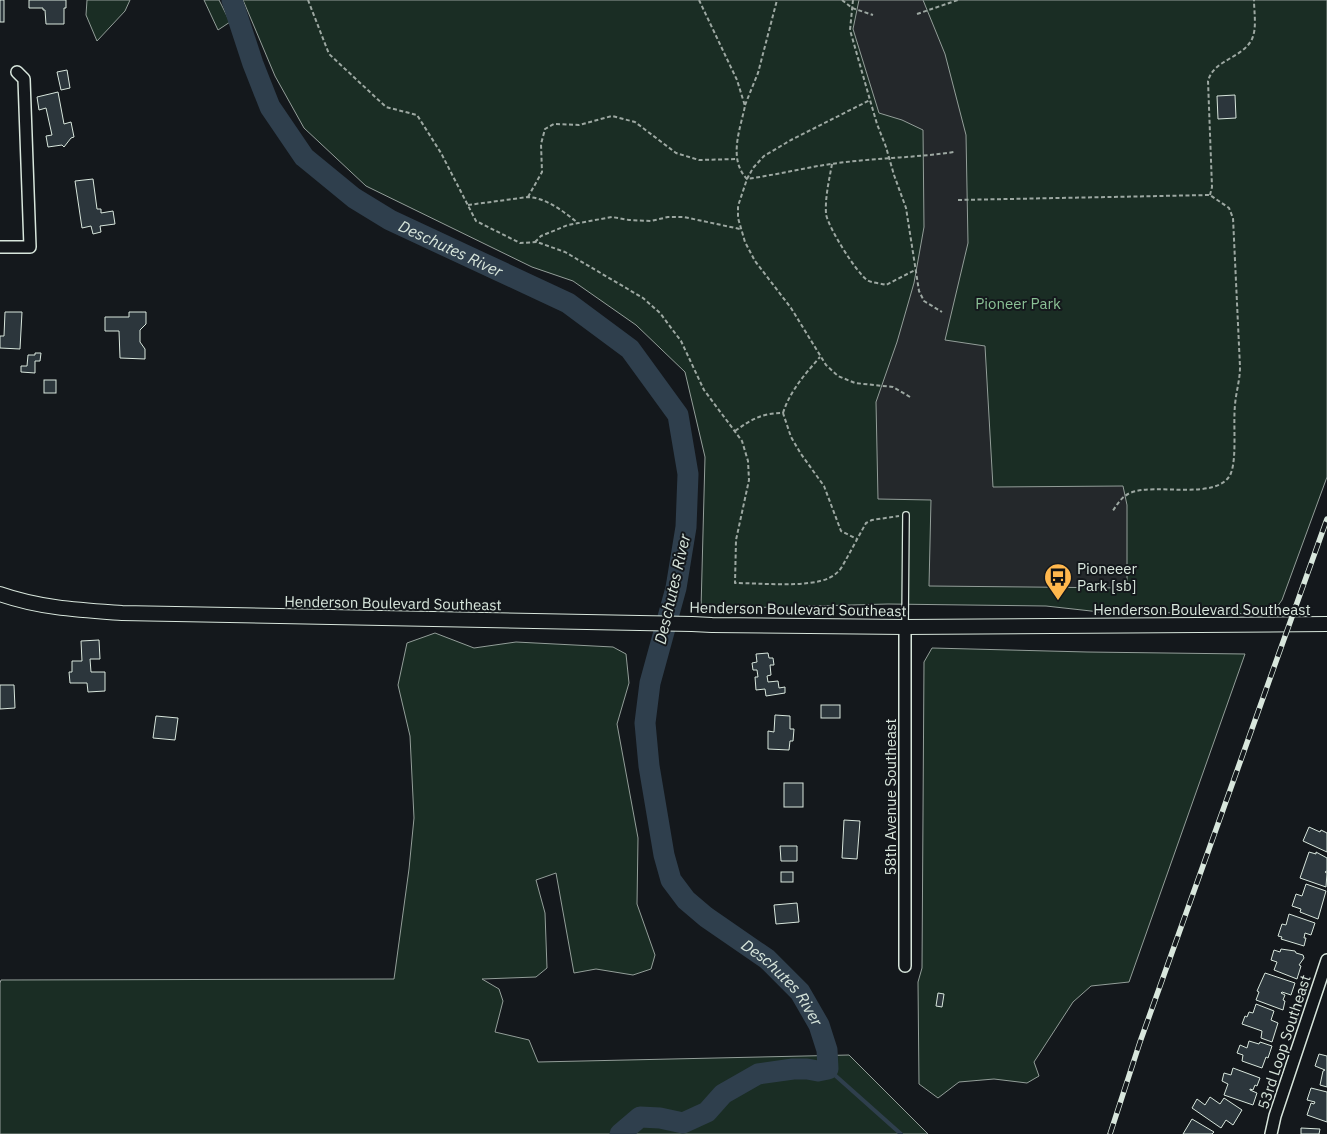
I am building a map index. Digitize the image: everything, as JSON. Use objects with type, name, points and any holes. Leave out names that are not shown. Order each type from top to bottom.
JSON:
[{"type":"street","points":[[0,247],[30,247],[24,79],[17,72]]},
{"type":"street","name":"Henderson Boulevard Southeast","points":[[0,594],[36,604],[64,609],[122,613],[640,624],[905,627],[1327,624]]},
{"type":"street","name":"58th Avenue Southeast","points":[[905,627],[905,966]]},
{"type":"street","name":"53rd Loop Southeast","points":[[1271,1134],[1274,1116],[1327,960]]},
{"type":"lane","points":[[905,627],[906,515]]},
{"type":"path","points":[[308,0],[329,54],[386,107],[417,115],[441,154],[476,221],[520,243],[535,242],[565,252],[643,298],[660,313],[681,341],[704,390],[742,441],[748,461],[749,480],[736,540],[735,583],[792,584],[828,579],[839,572],[866,523],[872,520],[906,515]]},
{"type":"path","points":[[700,0],[737,80],[745,106]]},
{"type":"path","points":[[747,179],[743,175],[736,159],[745,106],[758,73],[778,0]]},
{"type":"path","points":[[842,0],[852,8],[873,15]]},
{"type":"path","points":[[853,0],[850,30],[877,124],[906,208],[914,270],[919,291],[924,301],[942,312]]},
{"type":"path","points":[[917,14],[958,0]]},
{"type":"path","points":[[1210,195],[1212,187],[1208,81],[1210,73],[1216,67],[1236,55],[1252,38],[1255,25],[1254,0]]},
{"type":"path","points":[[870,100],[791,140],[764,156],[753,168],[747,179],[738,206],[738,218],[740,230],[754,261],[791,308],[826,365],[838,376],[855,383],[893,387],[910,396]]},
{"type":"path","points":[[528,197],[542,172],[541,144],[545,128],[554,124],[579,125],[612,116],[635,122],[676,152],[699,160],[736,159]]},
{"type":"path","points":[[747,179],[832,164],[929,156],[954,152]]},
{"type":"path","points":[[832,164],[826,194],[826,217],[834,234],[858,270],[868,280],[886,285],[914,270]]},
{"type":"path","points":[[958,200],[1210,195],[1229,208],[1233,218],[1240,367],[1240,382],[1235,403],[1233,462],[1230,475],[1224,482],[1214,487],[1200,490],[1160,489],[1131,492],[1122,498],[1112,512]]},
{"type":"path","points":[[467,205],[536,197],[561,210],[578,223]]},
{"type":"path","points":[[535,242],[541,236],[578,223],[612,217],[651,221],[668,217],[684,217],[740,230]]},
{"type":"path","points":[[820,357],[794,390],[786,403],[783,413],[796,446],[824,486],[842,531],[857,539]]},
{"type":"path","points":[[735,431],[749,421],[768,413],[783,413]]},
{"type":"green space","points":[[87,0],[130,0],[125,11],[97,41],[86,15]]},
{"type":"green space","points":[[204,0],[219,0],[230,22],[218,30]]},
{"type":"green space","name":"Pioneer Park","points":[[243,0],[1327,0],[1327,477],[1282,600],[1272,614],[1100,612],[1046,606],[888,604],[701,609],[705,457],[685,372],[636,325],[573,281],[532,267],[366,186],[304,128],[275,76]]},
{"type":"green space","points":[[435,633],[474,648],[516,642],[613,647],[626,654],[629,683],[617,724],[638,838],[637,904],[655,955],[651,969],[633,975],[596,969],[574,973],[556,873],[536,880],[545,913],[547,968],[536,977],[482,979],[499,989],[503,1001],[495,1032],[529,1040],[538,1062],[849,1055],[928,1134],[0,1134],[1,980],[394,979],[414,818],[410,736],[398,685],[407,643]]},
{"type":"green space","points":[[932,648],[1245,654],[1129,982],[1091,986],[1073,1002],[1034,1062],[1039,1076],[1027,1083],[994,1079],[959,1082],[938,1098],[919,1084],[918,982],[922,968],[924,662]]},
{"type":"shaded area","points":[[859,0],[923,0],[945,54],[966,135],[968,243],[945,340],[985,346],[993,487],[1123,486],[1127,505],[1127,588],[929,586],[931,500],[878,499],[876,402],[897,342],[914,283],[924,227],[923,130],[902,120],[879,113],[853,29]]},
{"type":"building","points":[[0,0],[4,0],[4,22],[0,22]]},
{"type":"building","points":[[29,0],[66,0],[64,24],[46,24],[45,10],[43,8],[29,8]]},
{"type":"building","points":[[67,70],[70,88],[61,90],[57,72]]},
{"type":"building","points":[[58,92],[64,124],[71,122],[74,137],[64,147],[62,145],[48,147],[46,136],[52,135],[46,108],[39,110],[37,97]]},
{"type":"building","points":[[1235,95],[1236,118],[1218,119],[1217,96]]},
{"type":"building","points":[[93,179],[97,209],[101,209],[101,213],[113,211],[115,224],[100,226],[101,232],[93,234],[91,226],[82,228],[75,181]]},
{"type":"building","points":[[5,312],[22,312],[20,349],[0,348],[0,336],[4,336]]},
{"type":"building","points":[[129,312],[146,312],[146,324],[140,330],[140,342],[145,349],[145,359],[120,358],[119,331],[105,331],[105,317],[129,317]]},
{"type":"building","points":[[35,353],[41,353],[40,361],[35,361],[35,373],[21,372],[21,366],[27,366],[28,355],[35,355]]},
{"type":"building","points":[[44,380],[56,380],[56,393],[44,393]]},
{"type":"building","points":[[99,640],[100,659],[90,659],[91,672],[105,672],[105,691],[88,692],[87,683],[70,683],[69,672],[72,672],[72,661],[82,661],[81,641]]},
{"type":"building","points":[[768,653],[769,658],[773,658],[774,665],[770,665],[771,675],[767,676],[768,682],[778,681],[779,688],[785,687],[785,693],[766,696],[765,689],[756,690],[755,677],[758,677],[757,670],[753,670],[752,663],[757,662],[756,654]]},
{"type":"building","points":[[0,685],[14,685],[15,708],[0,709]]},
{"type":"building","points":[[821,705],[840,705],[840,718],[821,718]]},
{"type":"building","points":[[775,715],[790,716],[790,729],[794,729],[793,741],[790,741],[789,750],[768,749],[768,731],[774,732]]},
{"type":"building","points":[[156,716],[178,718],[175,740],[153,738]]},
{"type":"building","points":[[784,783],[803,783],[803,807],[784,807]]},
{"type":"building","points":[[844,820],[860,821],[857,859],[842,858]]},
{"type":"building","points":[[1309,827],[1327,833],[1327,852],[1303,841]]},
{"type":"building","points":[[780,846],[797,846],[797,861],[781,861]]},
{"type":"building","points":[[1309,852],[1316,854],[1316,852],[1327,858],[1327,871],[1325,872],[1327,873],[1326,887],[1300,878]]},
{"type":"building","points":[[781,872],[793,872],[793,882],[781,882]]},
{"type":"building","points":[[1306,884],[1326,891],[1318,919],[1300,912],[1301,909],[1292,906],[1296,894],[1302,896]]},
{"type":"building","points":[[797,903],[799,922],[776,924],[774,905]]},
{"type":"building","points":[[1289,914],[1315,923],[1311,935],[1305,933],[1304,946],[1281,939],[1282,937],[1278,936],[1282,924],[1286,925]]},
{"type":"building","points":[[1281,949],[1295,951],[1303,955],[1304,958],[1299,965],[1301,966],[1297,979],[1274,970],[1277,962],[1271,960],[1274,950],[1280,952]]},
{"type":"building","points":[[1265,973],[1295,983],[1291,995],[1281,993],[1285,995],[1283,1010],[1256,1000],[1259,992],[1257,991]]},
{"type":"building","points":[[938,993],[944,994],[942,1007],[936,1006]]},
{"type":"building","points":[[1256,1004],[1274,1011],[1271,1020],[1278,1023],[1272,1042],[1261,1038],[1262,1031],[1242,1024],[1249,1012],[1253,1013]]},
{"type":"building","points":[[1249,1041],[1272,1046],[1262,1068],[1242,1061],[1243,1055],[1237,1053],[1240,1045],[1247,1048]]},
{"type":"building","points":[[1319,1054],[1327,1056],[1327,1087],[1320,1085],[1323,1071],[1325,1070],[1315,1066]]},
{"type":"building","points":[[1233,1068],[1260,1078],[1257,1086],[1255,1085],[1253,1090],[1250,1089],[1257,1093],[1253,1105],[1224,1095],[1228,1084],[1222,1081],[1224,1073],[1231,1075]]},
{"type":"building","points":[[1311,1088],[1327,1092],[1327,1122],[1307,1115],[1311,1103],[1314,1104],[1315,1102],[1307,1100]]},
{"type":"building","points":[[1210,1097],[1220,1104],[1224,1098],[1242,1110],[1233,1125],[1226,1120],[1221,1128],[1192,1108],[1197,1099],[1205,1105]]},
{"type":"building","points":[[1192,1119],[1214,1132],[1212,1134],[1183,1134]]},
{"type":"building","points":[[1301,1128],[1320,1129],[1319,1134],[1301,1134]]},
{"type":"waterway","name":"Deschutes River","points":[[232,0],[253,64],[270,107],[304,157],[354,198],[390,220],[568,303],[630,349],[678,415],[688,474],[686,527],[676,588],[650,683],[645,723],[649,766],[664,855],[671,880],[686,900],[706,917],[767,959],[800,992],[819,1025],[827,1050],[828,1069],[818,1071],[793,1069],[758,1074],[723,1094],[707,1112],[683,1123],[660,1118],[640,1117],[620,1134]]},
{"type":"waterway","points":[[828,1069],[901,1134]]},
{"type":"railway","points":[[1110,1134],[1140,1042],[1327,519]]},
{"type":"place","name":"Pioneeer Park [sb]","points":[[1058,601]]}]
